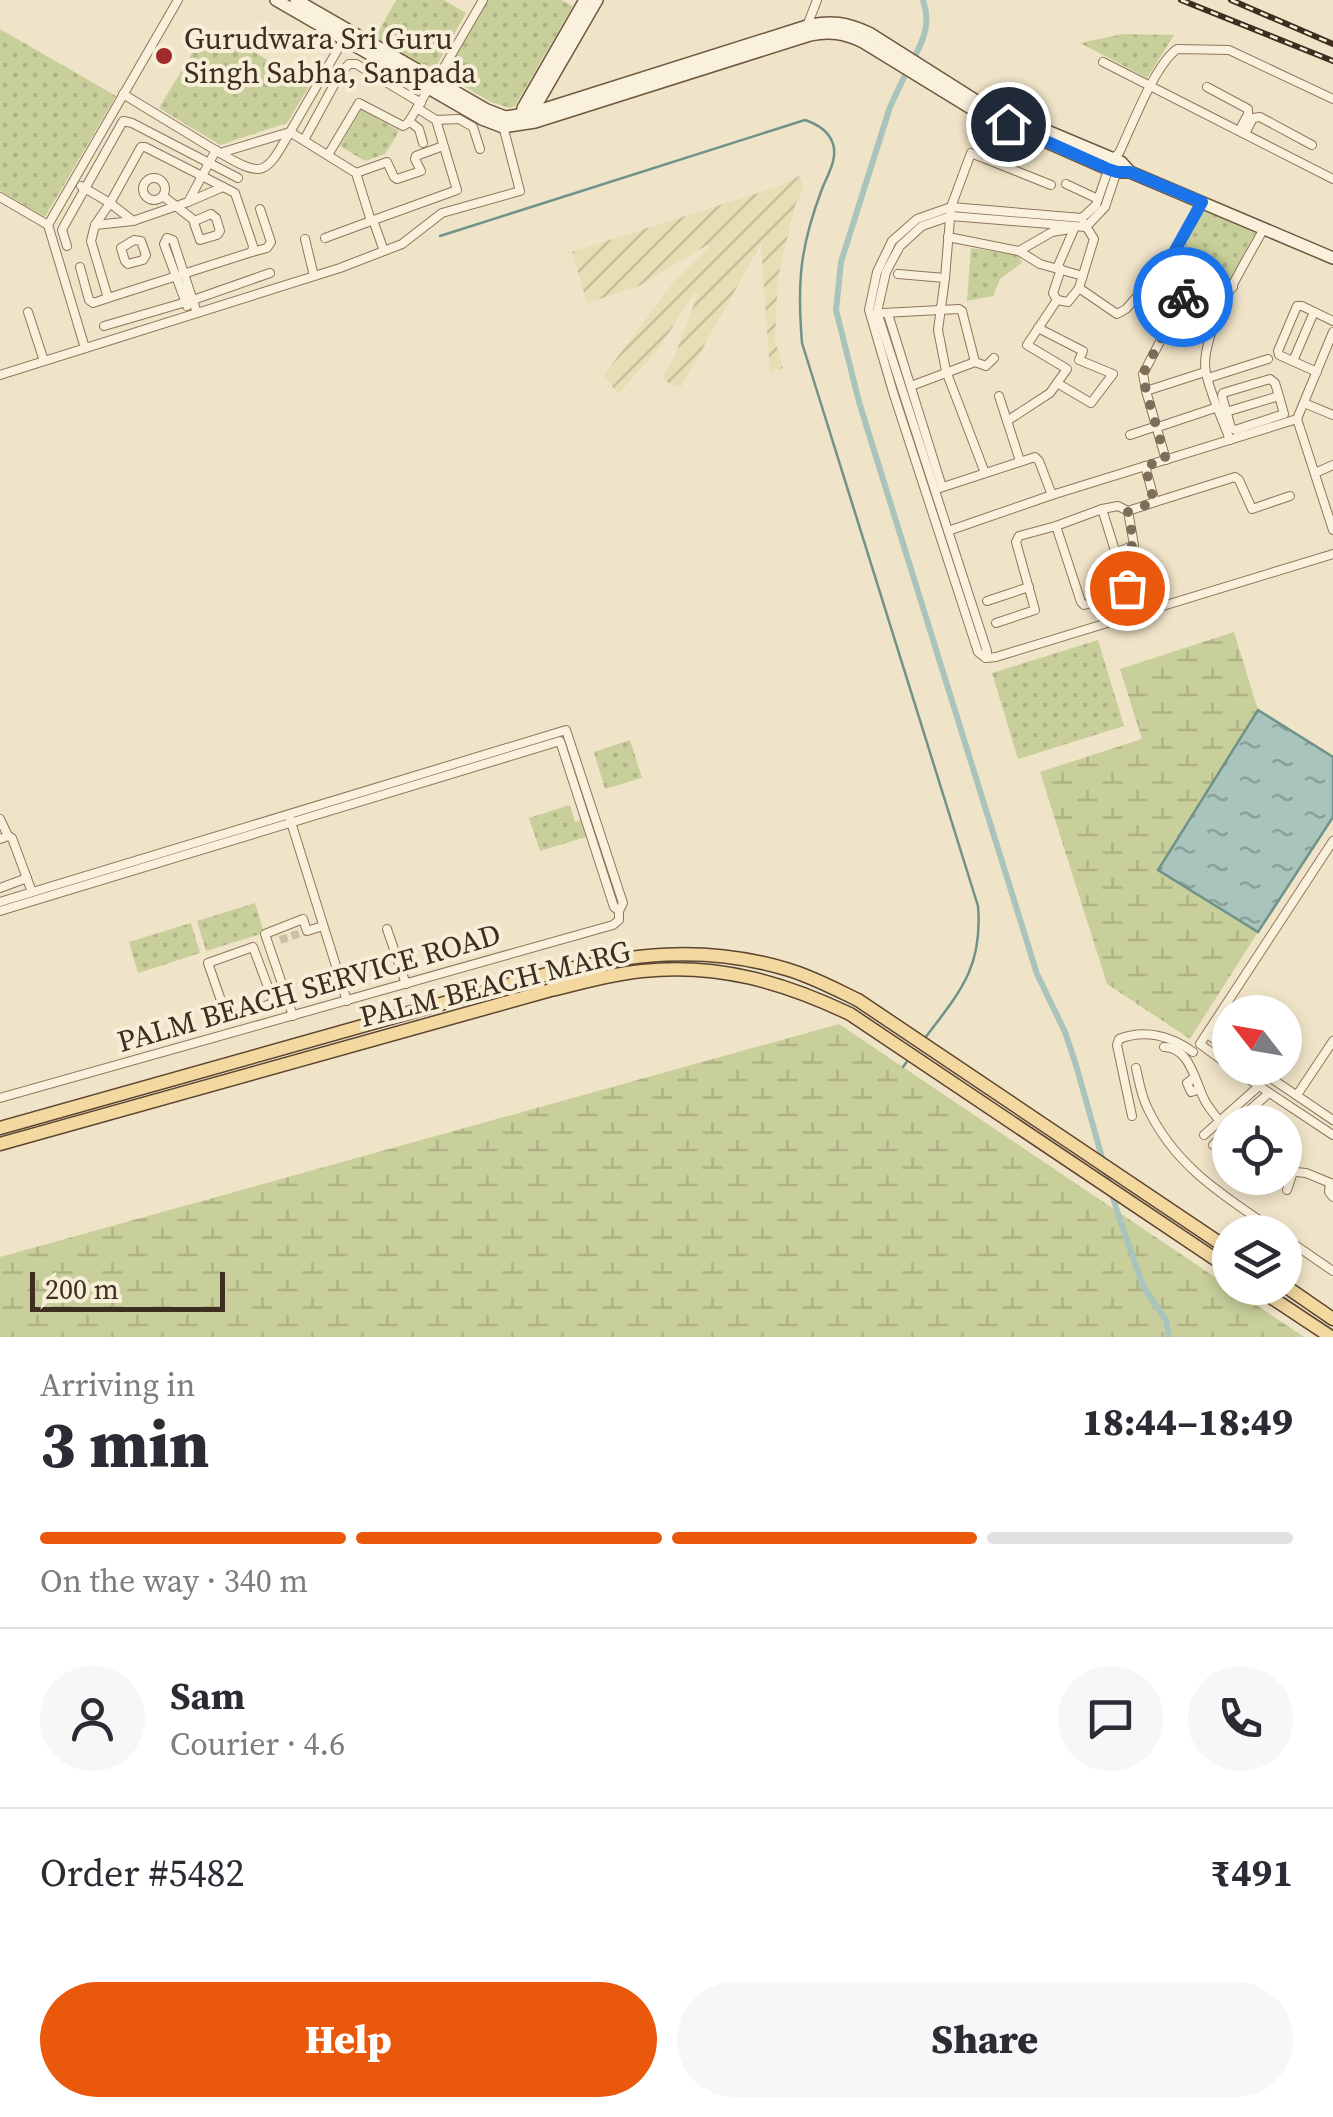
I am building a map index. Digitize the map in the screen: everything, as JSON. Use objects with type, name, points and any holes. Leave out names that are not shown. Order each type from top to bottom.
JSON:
[{"type":"main road","points":[[276,0],[346,35],[482,119],[504,122],[810,35],[828,31],[866,38]]},
{"type":"main road","points":[[526,118],[523,108],[585,0]]},
{"type":"main road","points":[[526,118],[597,0]]},
{"type":"main road","points":[[300,1],[346,35]]},
{"type":"main road","points":[[684,70],[807,26],[827,21],[849,24],[932,78],[978,102],[1333,258]]},
{"type":"main road","name":"PALM BEACH MARG","points":[[0,1128],[598,962],[641,955],[730,957],[786,969],[858,1000],[1212,1238]]},
{"type":"main road","name":"PALM BEACH MARG","points":[[0,1144],[600,978],[642,971],[728,973],[781,984],[850,1014],[1212,1257]]},
{"type":"main road","points":[[1302,1298],[1333,1319]]},
{"type":"main road","points":[[1283,1305],[1331,1337]]},
{"type":"street","points":[[48,225],[178,0]]},
{"type":"street","points":[[426,114],[435,88],[483,0]]},
{"type":"street","points":[[807,26],[817,0]]},
{"type":"street","points":[[123,94],[218,151],[254,170],[264,169],[272,162],[346,35]]},
{"type":"street","points":[[1020,251],[1052,232],[1074,229],[1105,207],[1150,87],[1177,49],[1229,50],[1333,99]]},
{"type":"street","points":[[1103,62],[1333,179]]},
{"type":"street","points":[[304,140],[348,64],[360,66],[436,120],[459,119],[473,127],[480,148]]},
{"type":"street","points":[[1207,86],[1248,108],[1242,133]]},
{"type":"street","points":[[328,155],[358,103],[406,126],[435,88]]},
{"type":"street","points":[[1242,133],[1253,118],[1260,117],[1312,145]]},
{"type":"street","points":[[325,238],[456,190],[436,120]]},
{"type":"street","points":[[67,246],[62,230],[124,121],[238,178]]},
{"type":"street","points":[[409,122],[419,128],[423,142]]},
{"type":"street","points":[[0,375],[314,276],[402,244],[442,213],[520,191],[504,122]]},
{"type":"street","points":[[188,202],[218,151],[290,132],[356,172],[384,251]]},
{"type":"street","points":[[356,172],[387,162],[397,179],[420,170],[416,156],[443,146]]},
{"type":"street","points":[[108,298],[91,241],[94,225],[140,147],[235,193],[252,252]]},
{"type":"street","points":[[985,472],[946,371],[938,330],[951,211],[971,153],[1052,185]]},
{"type":"street","points":[[1084,222],[1118,164]]},
{"type":"street","points":[[152,178],[163,182],[163,196],[150,200],[144,194],[146,181],[152,178]]},
{"type":"street","points":[[72,182],[133,220]]},
{"type":"street","points":[[1066,184],[1098,199]]},
{"type":"street","points":[[94,225],[133,220],[224,187]]},
{"type":"street","points":[[163,196],[195,222]]},
{"type":"street","points":[[0,197],[48,225],[85,348]]},
{"type":"street","points":[[136,240],[150,200]]},
{"type":"street","points":[[1079,288],[1112,313],[1120,313],[1172,256],[1202,202]]},
{"type":"street","points":[[80,267],[90,302],[267,248],[271,242],[260,208]]},
{"type":"street","points":[[986,658],[987,651],[878,312],[886,272],[900,246],[922,226],[951,211],[1084,222]]},
{"type":"street","points":[[1074,229],[1053,294],[1057,300],[1068,302],[1079,288],[1094,239],[1084,222]]},
{"type":"street","points":[[1230,440],[1222,411],[1223,393],[1270,380],[1275,383],[1284,414],[1231,428],[1222,411],[1207,375],[1205,353],[1213,326],[1263,230]]},
{"type":"street","points":[[948,238],[1020,251],[1040,264],[1083,276]]},
{"type":"street","points":[[306,239],[314,276]]},
{"type":"street","points":[[1172,256],[1233,287]]},
{"type":"street","points":[[1166,460],[1143,374],[1198,269]]},
{"type":"street","points":[[104,326],[270,273]]},
{"type":"street","points":[[181,274],[193,314]]},
{"type":"street","points":[[898,274],[945,278]]},
{"type":"street","points":[[1007,422],[1050,393],[1067,370],[1027,344],[1057,300]]},
{"type":"street","points":[[1317,372],[1278,352],[1298,306],[1333,321]]},
{"type":"street","points":[[878,312],[940,312],[955,308],[962,312],[976,362]]},
{"type":"street","points":[[1178,308],[1213,326]]},
{"type":"street","points":[[28,312],[44,361]]},
{"type":"street","points":[[878,312],[911,386],[934,490],[938,534],[978,652],[986,658],[1333,554]]},
{"type":"street","points":[[1293,361],[1314,312]]},
{"type":"street","points":[[1038,328],[1083,351],[1078,360],[1114,374],[1090,403],[1056,383]]},
{"type":"street","points":[[1333,332],[1297,419],[1333,530]]},
{"type":"street","points":[[911,386],[976,362],[986,366],[994,358]]},
{"type":"street","points":[[1146,391],[1268,359]]},
{"type":"street","points":[[999,396],[1020,460]]},
{"type":"street","points":[[1130,436],[1279,396]]},
{"type":"street","points":[[1304,403],[1333,415]]},
{"type":"street","points":[[938,534],[1297,419]]},
{"type":"street","points":[[934,490],[1032,457],[1038,459],[1052,495]]},
{"type":"street","points":[[1145,466],[1154,502]]},
{"type":"street","points":[[1315,473],[1333,466]]},
{"type":"street","points":[[1128,512],[1235,477],[1252,509],[1290,496]]},
{"type":"street","points":[[996,623],[1035,610],[1016,540],[1019,536],[1118,506],[1128,512],[1134,545],[1116,553]]},
{"type":"street","points":[[1056,526],[1084,605],[1126,593],[1126,582],[1102,510]]},
{"type":"street","points":[[987,601],[1029,587]]},
{"type":"street","points":[[1006,595],[1012,618]]},
{"type":"street","points":[[560,741],[614,907],[620,911],[623,903],[566,730]]},
{"type":"street","points":[[0,902],[560,741],[566,730]]},
{"type":"street","points":[[0,910],[566,730]]},
{"type":"street","points":[[0,818],[4,837],[12,838],[32,892]]},
{"type":"street","points":[[290,819],[347,1001]]},
{"type":"street","points":[[1132,1116],[1119,1039],[1162,1035],[1191,1055],[1332,846]]},
{"type":"street","points":[[0,888],[27,878]]},
{"type":"street","name":"PALM BEACH SERVICE ROAD","points":[[0,1098],[613,925],[619,920],[620,911]]},
{"type":"street","points":[[293,1016],[266,932],[303,919],[308,931],[323,926]]},
{"type":"street","points":[[388,929],[406,984]]},
{"type":"street","points":[[268,944],[280,940]]},
{"type":"street","points":[[253,947],[274,1003],[242,1014],[232,1016],[225,1012],[208,962],[253,947]]},
{"type":"street","points":[[242,1014],[245,1029]]},
{"type":"street","points":[[1207,1034],[1212,1037]]},
{"type":"street","points":[[1297,1095],[1333,1041]]},
{"type":"street","points":[[1200,1044],[1212,1053]]},
{"type":"street","points":[[1164,1047],[1178,1050],[1212,1110]]},
{"type":"street","points":[[1136,1068],[1145,1104],[1166,1140],[1190,1170],[1253,1215]]},
{"type":"street","points":[[1282,1085],[1333,1120]]},
{"type":"street","points":[[1238,1105],[1259,1086],[1333,1134]]},
{"type":"street","points":[[1255,1105],[1269,1093]]},
{"type":"street","points":[[1317,1125],[1324,1114]]},
{"type":"street","points":[[1204,1135],[1212,1128]]},
{"type":"street","points":[[1302,1173],[1332,1183],[1328,1192],[1333,1197]]},
{"type":"street","points":[[1302,1250],[1333,1272]]},
{"type":"shaded area","points":[[799,176],[804,187],[795,206],[778,277],[775,340],[783,368],[770,372],[761,244],[681,387],[662,378],[676,353],[698,294],[695,292],[659,348],[618,394],[604,375],[675,280],[710,247],[707,245],[639,286],[587,303],[572,252],[777,187]]},
{"type":"green space","points":[[396,0],[444,0],[466,13],[433,72],[375,38]]},
{"type":"green space","points":[[487,0],[561,0],[573,6],[515,106],[510,108],[491,102],[444,75]]},
{"type":"green space","points":[[0,29],[116,96],[45,217],[0,191]]},
{"type":"green space","points":[[1123,34],[1174,35],[1147,78],[1080,43]]},
{"type":"green space","points":[[197,45],[247,48],[310,85],[287,123],[220,145],[159,108]]},
{"type":"green space","points":[[361,109],[399,131],[385,154],[365,161],[340,146]]},
{"type":"green space","points":[[1204,208],[1255,233],[1230,281],[1180,256]]},
{"type":"green space","points":[[971,248],[1018,255],[1022,263],[1000,279],[993,296],[967,301]]},
{"type":"green space","points":[[1234,632],[1258,710],[1158,870],[1258,932],[1218,995],[1212,995],[1212,1004],[1190,1039],[1107,984],[1040,772],[1142,739],[1120,669]]},
{"type":"green space","points":[[1098,640],[1124,726],[1018,759],[992,673]]},
{"type":"green space","points":[[630,740],[642,778],[605,789],[594,752]]},
{"type":"green space","points":[[570,805],[575,822],[581,820],[586,837],[540,851],[529,818]]},
{"type":"green space","points":[[255,903],[264,933],[206,951],[197,921]]},
{"type":"green space","points":[[191,923],[200,953],[138,973],[129,942]]},
{"type":"green space","points":[[839,1024],[1212,1275],[1212,1305],[1256,1305],[1304,1337],[0,1337],[0,1257]]},
{"type":"water","points":[[1258,710],[1333,757],[1333,817],[1258,932],[1158,870]]},
{"type":"waterway","points":[[913,60],[925,31],[923,0]]},
{"type":"waterway","points":[[907,71],[890,107],[841,262],[836,310],[859,402],[1037,974],[1065,1032],[1143,1286],[1166,1320],[1169,1337]]},
{"type":"waterway","points":[[440,236],[805,120],[831,139],[833,161],[815,210],[802,265],[802,343],[978,906],[973,962],[958,992],[925,1038]]},
{"type":"waterway","points":[[903,1067],[908,1060]]},
{"type":"tunnel","points":[[280,940],[307,931]]},
{"type":"railway","points":[[1181,0],[1333,61]]},
{"type":"railway","points":[[1231,0],[1333,44]]},
{"type":"way so far","points":[[1127,588],[1116,553],[1136,542],[1128,512],[1154,502],[1145,466],[1166,460],[1143,374],[1183,297]]},
{"type":"place","name":"Gurudwara Sri Guru Singh Sabha, Sanpada","points":[[164,56]]},
{"type":"route","points":[[1008,124],[1108,169],[1130,172],[1202,202],[1172,256],[1198,269],[1183,297]]}]
